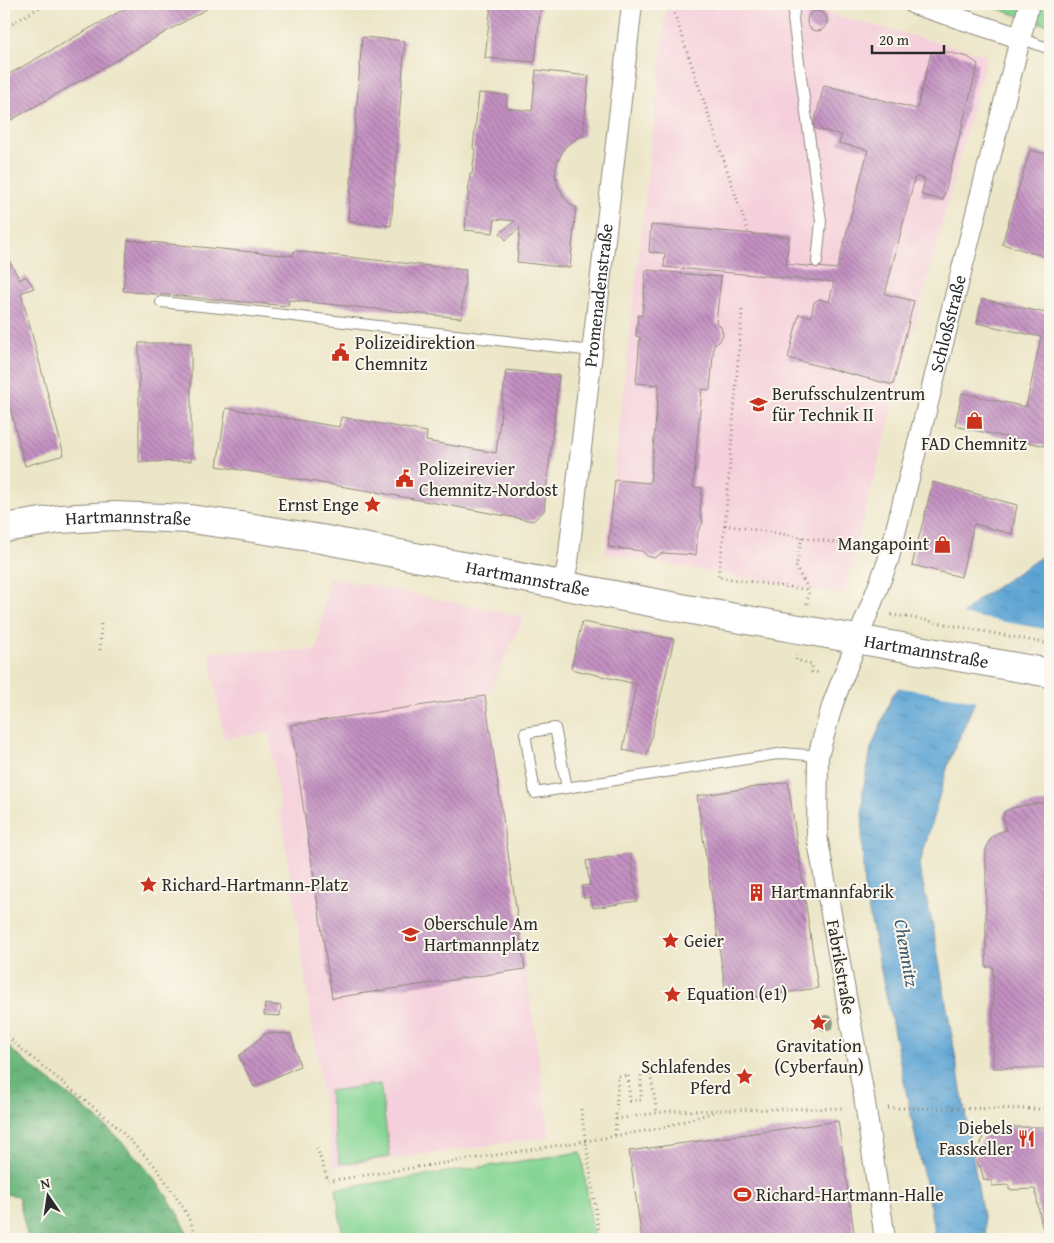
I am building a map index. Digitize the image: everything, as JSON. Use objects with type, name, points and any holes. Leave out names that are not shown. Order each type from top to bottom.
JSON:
[{"type":"main road","name":"Hartmannstraße","points":[[4,528],[37,522],[114,516],[190,520],[285,533],[713,614],[1050,674]]},
{"type":"street","name":"Promenadenstraße","points":[[563,585],[568,562],[632,4]]},
{"type":"street","points":[[914,4],[1020,38]]},
{"type":"street","name":"Schloßstraße","points":[[858,639],[888,561],[1029,4]]},
{"type":"street","name":"Fabrikstraße","points":[[858,639],[833,703],[818,756],[817,836],[866,1108],[885,1239]]},
{"type":"lane","points":[[796,4],[793,19],[821,222],[817,262]]},
{"type":"lane","points":[[1020,38],[1050,49]]},
{"type":"lane","points":[[161,302],[592,351]]},
{"type":"lane","points":[[567,788],[555,728],[525,733],[535,793],[567,788],[784,753],[818,756]]},
{"type":"path","points":[[4,29],[45,4]]},
{"type":"path","points":[[671,4],[748,232]]},
{"type":"path","points":[[742,310],[725,525],[718,577],[809,590]]},
{"type":"path","points":[[725,525],[859,546]]},
{"type":"path","points":[[913,618],[1050,644]]},
{"type":"path","points":[[100,650],[101,622]]},
{"type":"path","points":[[4,1033],[21,1049],[111,1121],[155,1166],[183,1207],[199,1239]]},
{"type":"path","points":[[615,1136],[618,1076],[628,1076],[630,1101],[641,1100],[641,1073],[650,1072],[657,1112]]},
{"type":"path","points":[[616,1119],[657,1112],[866,1108]]},
{"type":"path","points":[[904,1108],[1050,1110]]},
{"type":"path","points":[[581,1109],[600,1239]]},
{"type":"path","points":[[317,1148],[328,1181],[662,1128],[722,1110]]},
{"type":"shaded area","name":"Berufsschulzentrum für Technik II","points":[[667,4],[790,4],[987,55],[843,595],[605,553]]},
{"type":"shaded area","name":"Oberschule Am Hartmannplatz","points":[[329,577],[524,617],[487,696],[550,1137],[333,1167],[269,733],[224,738],[209,652],[317,650]]},
{"type":"green space","points":[[983,4],[1050,4],[1050,26]]},
{"type":"green space","points":[[4,1043],[92,1114],[130,1150],[164,1192],[183,1223],[190,1239],[28,1239],[18,1196],[4,1194]]},
{"type":"green space","points":[[380,1084],[390,1157],[340,1164],[329,1091]]},
{"type":"green space","points":[[581,1152],[594,1239],[343,1239],[336,1189]]},
{"type":"water","name":"Chemnitz","points":[[1050,551],[1050,632],[975,701],[949,762],[919,867],[933,927],[987,1239],[935,1239],[864,888],[862,846],[863,790],[871,749],[892,696],[958,619],[977,600]]},
{"type":"pier","points":[[960,614],[1050,630],[1050,632],[977,701],[896,687]]},
{"type":"building","points":[[133,4],[215,4],[4,124],[4,77]]},
{"type":"building","points":[[491,4],[541,4],[535,62],[485,58]]},
{"type":"building","points":[[817,11],[824,14],[827,21],[824,28],[817,31],[810,28],[807,21],[810,14]]},
{"type":"building","points":[[362,37],[405,41],[391,226],[348,222]]},
{"type":"building","points":[[943,51],[968,57],[978,64],[943,200],[921,195],[925,179],[915,177],[885,294],[914,301],[893,385],[788,358],[799,314],[811,317],[814,302],[819,299],[829,302],[834,282],[664,267],[665,253],[649,252],[651,225],[789,237],[786,264],[837,269],[868,150],[839,143],[842,135],[813,128],[824,85],[917,109],[931,53]]},
{"type":"building","points":[[536,70],[589,76],[583,136],[565,147],[557,162],[555,177],[558,178],[556,178],[558,186],[564,197],[571,205],[576,207],[570,268],[517,262],[520,228],[506,240],[500,233],[515,221],[495,219],[493,233],[465,230],[470,174],[472,174],[475,149],[473,148],[479,93],[507,95],[506,108],[532,111]]},
{"type":"building","points":[[1030,150],[1050,155],[1050,246],[1047,257],[1002,244]]},
{"type":"building","points":[[128,240],[293,256],[294,251],[466,270],[461,318],[289,300],[288,306],[123,291]]},
{"type":"building","points":[[4,252],[20,280],[26,276],[34,288],[21,293],[64,455],[25,466],[4,384]]},
{"type":"building","points":[[646,270],[721,277],[716,323],[721,327],[723,335],[719,342],[714,344],[710,390],[702,389],[693,487],[702,488],[700,513],[703,523],[698,531],[696,555],[662,553],[654,558],[647,556],[642,551],[608,547],[615,480],[650,483],[659,385],[636,383],[640,337],[636,336],[638,315],[642,316]]},
{"type":"building","points":[[982,299],[1050,314],[1050,447],[955,426],[962,393],[1026,407],[1041,337],[977,323]]},
{"type":"building","points":[[139,343],[191,343],[191,461],[139,462]]},
{"type":"building","points":[[506,370],[559,375],[544,511],[533,521],[376,492],[217,466],[226,408],[339,427],[341,417],[427,432],[426,441],[496,453]]},
{"type":"building","name":"Mangapoint","points":[[933,482],[1017,505],[1012,534],[974,524],[961,577],[912,565]]},
{"type":"building","points":[[582,622],[674,639],[647,755],[623,750],[636,684],[571,669]]},
{"type":"building","points":[[485,696],[525,969],[332,998],[291,725]]},
{"type":"building","name":"Hartmannfabrik","points":[[788,782],[818,988],[727,1001],[697,796]]},
{"type":"building","points":[[1038,803],[1050,803],[1050,1068],[993,1068],[993,967],[986,967],[986,849],[991,838],[997,833],[1006,830],[1003,817],[1005,811]]},
{"type":"building","points":[[630,854],[637,901],[593,908],[591,897],[584,898],[582,886],[590,885],[586,861]]},
{"type":"building","points":[[265,1004],[281,1006],[280,1016],[264,1015]]},
{"type":"building","points":[[266,1033],[291,1034],[300,1066],[254,1087],[239,1056]]},
{"type":"building","name":"Richard-Hartmann-Halle","points":[[838,1121],[855,1239],[642,1239],[629,1151]]},
{"type":"building","points":[[993,1127],[1050,1127],[1050,1226],[1042,1227],[1035,1189],[1009,1190],[1009,1185],[992,1186],[992,1181],[984,1180],[975,1157],[977,1148],[980,1148],[983,1135],[993,1134]]},
{"type":"place","name":"Polizeidirektion Chemnitz","points":[[341,353]]},
{"type":"place","name":"Berufsschulzentrum für Technik II","points":[[758,404]]},
{"type":"place","name":"FAD Chemnitz","points":[[974,421]]},
{"type":"place","name":"Polizeirevier Chemnitz-Nordost","points":[[405,479]]},
{"type":"place","name":"Ernst Enge","points":[[373,505]]},
{"type":"place","name":"Mangapoint","points":[[943,544]]},
{"type":"place","name":"Richard-Hartmann-Platz","points":[[148,885]]},
{"type":"place","name":"Hartmannfabrik","points":[[757,892]]},
{"type":"place","name":"Oberschule Am Hartmannplatz","points":[[410,934]]},
{"type":"place","name":"Geier","points":[[670,941]]},
{"type":"place","name":"Equation (e1)","points":[[673,994]]},
{"type":"place","name":"Gravitation (Cyberfaun)","points":[[819,1023]]},
{"type":"place","name":"Schlafendes Pferd","points":[[745,1077]]},
{"type":"place","name":"Diebels Fasskeller","points":[[1027,1138]]},
{"type":"place","name":"Richard-Hartmann-Halle","points":[[742,1195]]}]
